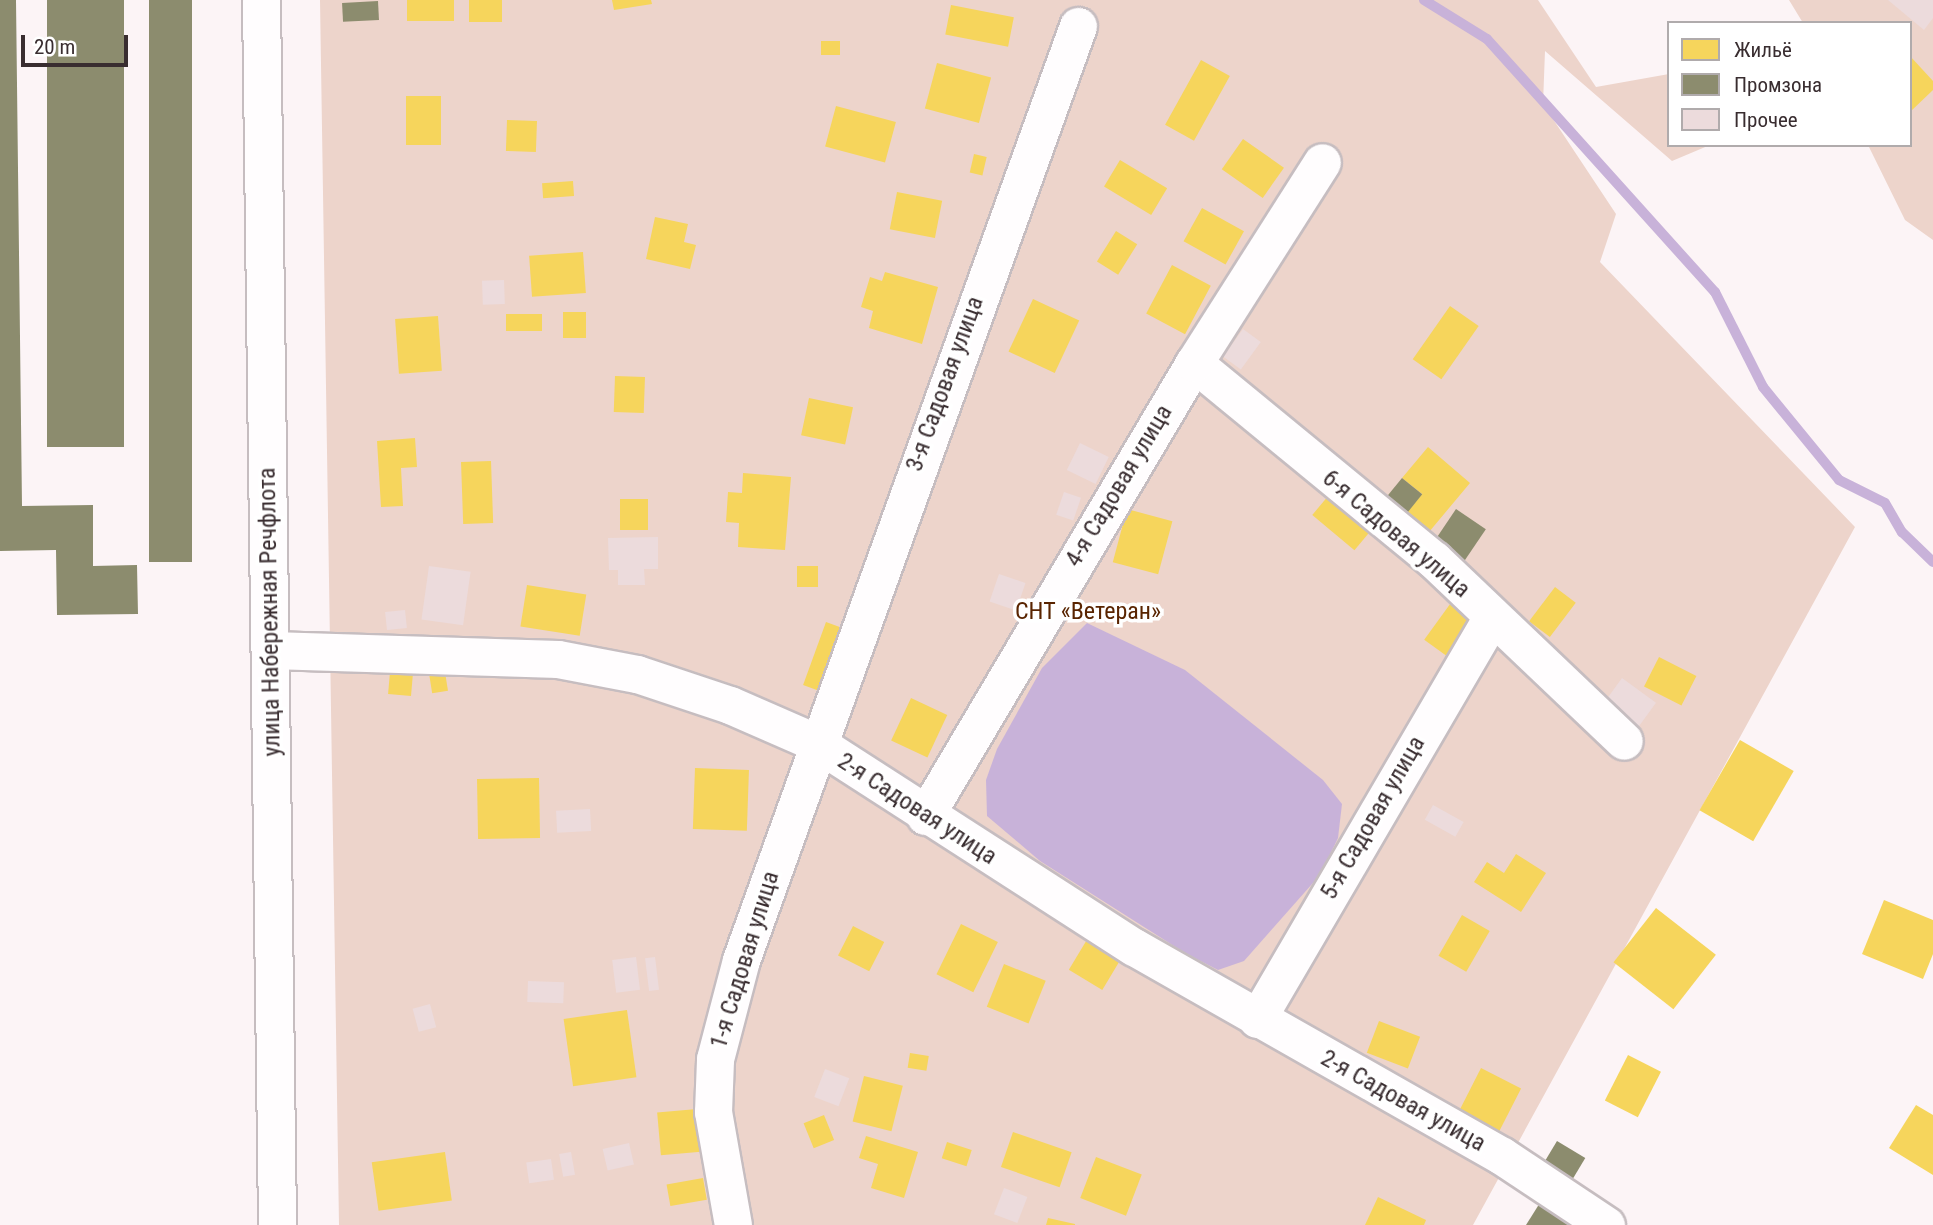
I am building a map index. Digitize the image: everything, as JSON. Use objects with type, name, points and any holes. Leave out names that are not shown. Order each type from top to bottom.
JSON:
[{"type":"street","name":"улица Набережная Речфлота","points":[[261,0],[276,1225]]},
{"type":"street","name":"3-я Садовая улица","points":[[817,743],[1078,26]]},
{"type":"street","name":"4-я Садовая улица","points":[[925,816],[1194,363],[1322,162]]},
{"type":"street","name":"6-я Садовая улица","points":[[1194,363],[1434,560],[1491,618],[1624,741]]},
{"type":"street","name":"5-я Садовая улица","points":[[1257,1019],[1491,618]]},
{"type":"street","name":"2-я Садовая улица","points":[[271,650],[558,659],[637,674],[817,743],[925,816],[1257,1019],[1502,1156],[1606,1225]]},
{"type":"street","name":"1-я Садовая улица","points":[[733,1225],[713,1112],[715,1059],[741,960],[817,743]]},
{"type":"green space","name":"СНТ «Ветеран»","points":[[320,0],[1538,0],[1596,87],[1667,74],[1667,147],[1705,147],[1672,161],[1545,51],[1543,104],[1616,214],[1600,262],[1855,527],[1473,1225],[339,1225]]},
{"type":"green space","points":[[1789,0],[1933,0],[1933,240],[1905,220],[1869,147],[1912,147],[1912,21],[1802,21]]},
{"type":"shaded area","points":[[1087,623],[1185,670],[1323,780],[1342,804],[1338,838],[1320,875],[1244,961],[1218,970],[1185,953],[1040,861],[987,816],[986,780],[997,749],[1042,668]]},
{"type":"building: Жильё","points":[[407,0],[454,0],[454,21],[407,21]]},
{"type":"building: Жильё","points":[[469,0],[502,0],[502,22],[469,22]]},
{"type":"building: Жильё","points":[[612,0],[651,0],[652,4],[614,10]]},
{"type":"building: Жильё","points":[[951,5],[1014,17],[1008,47],[945,34]]},
{"type":"building: Жильё","points":[[821,41],[840,41],[840,55],[821,55]]},
{"type":"building: Жильё","points":[[1912,58],[1933,81],[1933,90],[1912,110]]},
{"type":"building: Жильё","points":[[1201,60],[1230,76],[1194,141],[1165,125]]},
{"type":"building: Жильё","points":[[937,63],[991,77],[979,123],[925,108]]},
{"type":"building: Жильё","points":[[406,96],[441,96],[441,145],[406,145]]},
{"type":"building: Жильё","points":[[836,106],[896,122],[885,163],[825,147]]},
{"type":"building: Жильё","points":[[507,120],[537,121],[536,152],[506,151]]},
{"type":"building: Жильё","points":[[1243,139],[1284,168],[1263,198],[1222,169]]},
{"type":"building: Жильё","points":[[974,154],[987,157],[982,175],[970,173]]},
{"type":"building: Жильё","points":[[1120,160],[1167,188],[1151,215],[1104,187]]},
{"type":"building: Жильё","points":[[573,181],[574,196],[543,198],[542,183]]},
{"type":"building: Жильё","points":[[897,192],[942,201],[935,238],[890,229]]},
{"type":"building: Жильё","points":[[1202,208],[1244,231],[1226,265],[1184,241]]},
{"type":"building: Жильё","points":[[655,217],[688,224],[684,242],[696,245],[690,269],[646,259]]},
{"type":"building: Жильё","points":[[1116,231],[1137,244],[1118,275],[1097,262]]},
{"type":"building: Жильё","points":[[583,252],[586,293],[532,297],[529,256]]},
{"type":"building: Жильё","points":[[1172,265],[1211,286],[1185,334],[1146,314]]},
{"type":"building: Жильё","points":[[885,272],[938,287],[922,344],[869,328],[873,311],[861,307],[870,277],[882,281]]},
{"type":"building: Жильё","points":[[1033,299],[1079,321],[1055,373],[1008,352]]},
{"type":"building: Жильё","points":[[1450,306],[1479,326],[1441,379],[1413,359]]},
{"type":"building: Жильё","points":[[563,312],[586,312],[586,338],[563,338]]},
{"type":"building: Жильё","points":[[506,314],[542,314],[542,331],[506,331]]},
{"type":"building: Жильё","points":[[438,316],[442,371],[399,374],[395,319]]},
{"type":"building: Жильё","points":[[615,376],[645,377],[644,413],[614,412]]},
{"type":"building: Жильё","points":[[809,398],[853,407],[845,445],[801,435]]},
{"type":"building: Жильё","points":[[415,438],[417,467],[401,468],[403,506],[381,507],[377,441]]},
{"type":"building: Жильё","points":[[1428,447],[1470,483],[1429,532],[1406,513],[1422,494],[1402,478]]},
{"type":"building: Жильё","points":[[491,461],[493,523],[463,524],[461,462]]},
{"type":"building: Жильё","points":[[743,473],[791,477],[785,550],[738,547],[739,523],[726,522],[728,492],[742,493]]},
{"type":"building: Жильё","points":[[1329,495],[1371,530],[1354,550],[1312,515]]},
{"type":"building: Жильё","points":[[620,499],[648,499],[648,530],[620,530]]},
{"type":"building: Жильё","points":[[1127,509],[1172,521],[1158,574],[1113,562]]},
{"type":"building: Жильё","points":[[797,566],[818,566],[818,587],[797,587]]},
{"type":"building: Жильё","points":[[527,585],[586,594],[580,636],[520,626]]},
{"type":"building: Жильё","points":[[1555,587],[1576,603],[1550,637],[1529,621]]},
{"type":"building: Жильё","points":[[1453,600],[1475,616],[1446,656],[1424,640]]},
{"type":"building: Жильё","points":[[826,622],[851,631],[828,694],[803,685]]},
{"type":"building: Жильё","points":[[1659,657],[1696,676],[1681,705],[1644,686]]},
{"type":"building: Жильё","points":[[390,672],[413,674],[411,696],[388,694]]},
{"type":"building: Жильё","points":[[445,672],[448,691],[432,693],[429,675]]},
{"type":"building: Жильё","points":[[911,698],[947,715],[927,758],[891,741]]},
{"type":"building: Жильё","points":[[1740,740],[1794,771],[1753,841],[1700,810]]},
{"type":"building: Жильё","points":[[695,768],[749,770],[747,831],[693,829]]},
{"type":"building: Жильё","points":[[539,778],[540,838],[478,839],[477,779]]},
{"type":"building: Жильё","points":[[1516,854],[1546,873],[1521,912],[1474,882],[1487,862],[1504,873]]},
{"type":"building: Жильё","points":[[1884,900],[1933,920],[1933,954],[1923,979],[1862,954]]},
{"type":"building: Жильё","points":[[1656,908],[1716,955],[1673,1009],[1614,962]]},
{"type":"building: Жильё","points":[[1462,915],[1490,931],[1466,972],[1438,956]]},
{"type":"building: Жильё","points":[[961,924],[998,942],[973,992],[936,974]]},
{"type":"building: Жильё","points":[[853,926],[884,942],[869,971],[838,955]]},
{"type":"building: Жильё","points":[[1091,933],[1124,953],[1102,990],[1069,970]]},
{"type":"building: Жильё","points":[[1004,964],[1046,981],[1028,1024],[987,1007]]},
{"type":"building: Жильё","points":[[627,1010],[636,1077],[573,1086],[564,1019]]},
{"type":"building: Жильё","points":[[1379,1021],[1420,1037],[1408,1069],[1367,1053]]},
{"type":"building: Жильё","points":[[910,1053],[929,1056],[926,1071],[908,1068]]},
{"type":"building: Жильё","points":[[1628,1055],[1661,1072],[1638,1117],[1605,1100]]},
{"type":"building: Жильё","points":[[1481,1068],[1521,1088],[1499,1132],[1459,1112]]},
{"type":"building: Жильё","points":[[864,1076],[903,1086],[891,1131],[853,1122]]},
{"type":"building: Жильё","points":[[1916,1105],[1933,1115],[1933,1175],[1889,1148]]},
{"type":"building: Жильё","points":[[697,1109],[701,1152],[661,1155],[657,1112]]},
{"type":"building: Жильё","points":[[824,1115],[834,1140],[814,1148],[804,1123]]},
{"type":"building: Жильё","points":[[1013,1132],[1072,1152],[1060,1187],[1001,1167]]},
{"type":"building: Жильё","points":[[866,1136],[918,1152],[904,1198],[871,1188],[878,1164],[859,1158]]},
{"type":"building: Жильё","points":[[947,1142],[972,1150],[966,1166],[942,1158]]},
{"type":"building: Жильё","points":[[445,1152],[452,1201],[379,1211],[372,1162]]},
{"type":"building: Жильё","points":[[1096,1157],[1142,1175],[1126,1216],[1080,1198]]},
{"type":"building: Жильё","points":[[703,1178],[707,1200],[670,1206],[667,1184]]},
{"type":"building: Жильё","points":[[1378,1197],[1426,1220],[1424,1225],[1365,1225]]},
{"type":"building: Жильё","points":[[1048,1218],[1075,1224],[1075,1225],[1046,1225]]},
{"type":"building: Промзона","points":[[0,0],[16,0],[22,506],[93,505],[93,566],[137,565],[138,614],[57,615],[56,550],[0,551]]},
{"type":"building: Промзона","points":[[47,0],[124,0],[124,447],[47,447]]},
{"type":"building: Промзона","points":[[149,0],[192,0],[192,562],[149,562]]},
{"type":"building: Промзона","points":[[378,1],[379,20],[343,22],[342,3]]},
{"type":"building: Промзона","points":[[1402,478],[1422,494],[1408,512],[1388,496]]},
{"type":"building: Промзона","points":[[1456,509],[1486,529],[1463,562],[1434,542]]},
{"type":"building: Промзона","points":[[1557,1141],[1585,1158],[1571,1182],[1543,1165]]},
{"type":"building: Промзона","points":[[1543,1198],[1584,1225],[1526,1225]]},
{"type":"building: Прочее","points":[[1888,0],[1933,0],[1933,18],[1924,30]]},
{"type":"building: Прочее","points":[[504,280],[505,304],[483,305],[482,281]]},
{"type":"building: Прочее","points":[[1243,329],[1261,342],[1241,369],[1223,357]]},
{"type":"building: Прочее","points":[[1080,443],[1109,457],[1096,484],[1067,470]]},
{"type":"building: Прочее","points":[[1064,492],[1081,498],[1073,521],[1056,515]]},
{"type":"building: Прочее","points":[[658,537],[658,569],[644,569],[645,585],[618,585],[618,570],[609,570],[608,538]]},
{"type":"building: Прочее","points":[[429,566],[471,572],[463,625],[421,619]]},
{"type":"building: Прочее","points":[[999,574],[1025,583],[1016,611],[990,601]]},
{"type":"building: Прочее","points":[[405,610],[407,628],[387,630],[385,612]]},
{"type":"building: Прочее","points":[[1622,678],[1656,703],[1639,726],[1605,701]]},
{"type":"building: Прочее","points":[[1433,805],[1464,822],[1455,837],[1425,820]]},
{"type":"building: Прочее","points":[[590,809],[591,831],[557,833],[556,811]]},
{"type":"building: Прочее","points":[[636,957],[640,990],[616,993],[612,960]]},
{"type":"building: Прочее","points":[[655,957],[659,990],[649,991],[645,958]]},
{"type":"building: Прочее","points":[[528,981],[564,982],[563,1003],[527,1002]]},
{"type":"building: Прочее","points":[[430,1004],[436,1027],[419,1032],[413,1009]]},
{"type":"building: Прочее","points":[[825,1069],[849,1078],[839,1106],[814,1097]]},
{"type":"building: Прочее","points":[[629,1143],[634,1164],[608,1171],[603,1149]]},
{"type":"building: Прочее","points":[[571,1152],[575,1175],[563,1177],[559,1154]]},
{"type":"building: Прочее","points":[[551,1159],[554,1180],[529,1183],[526,1162]]},
{"type":"building: Прочее","points":[[1004,1188],[1027,1197],[1017,1223],[994,1214]]},
{"type":"waterway","points":[[1424,0],[1487,39],[1715,292],[1763,387],[1839,480],[1885,503],[1902,532],[1933,562]]}]
